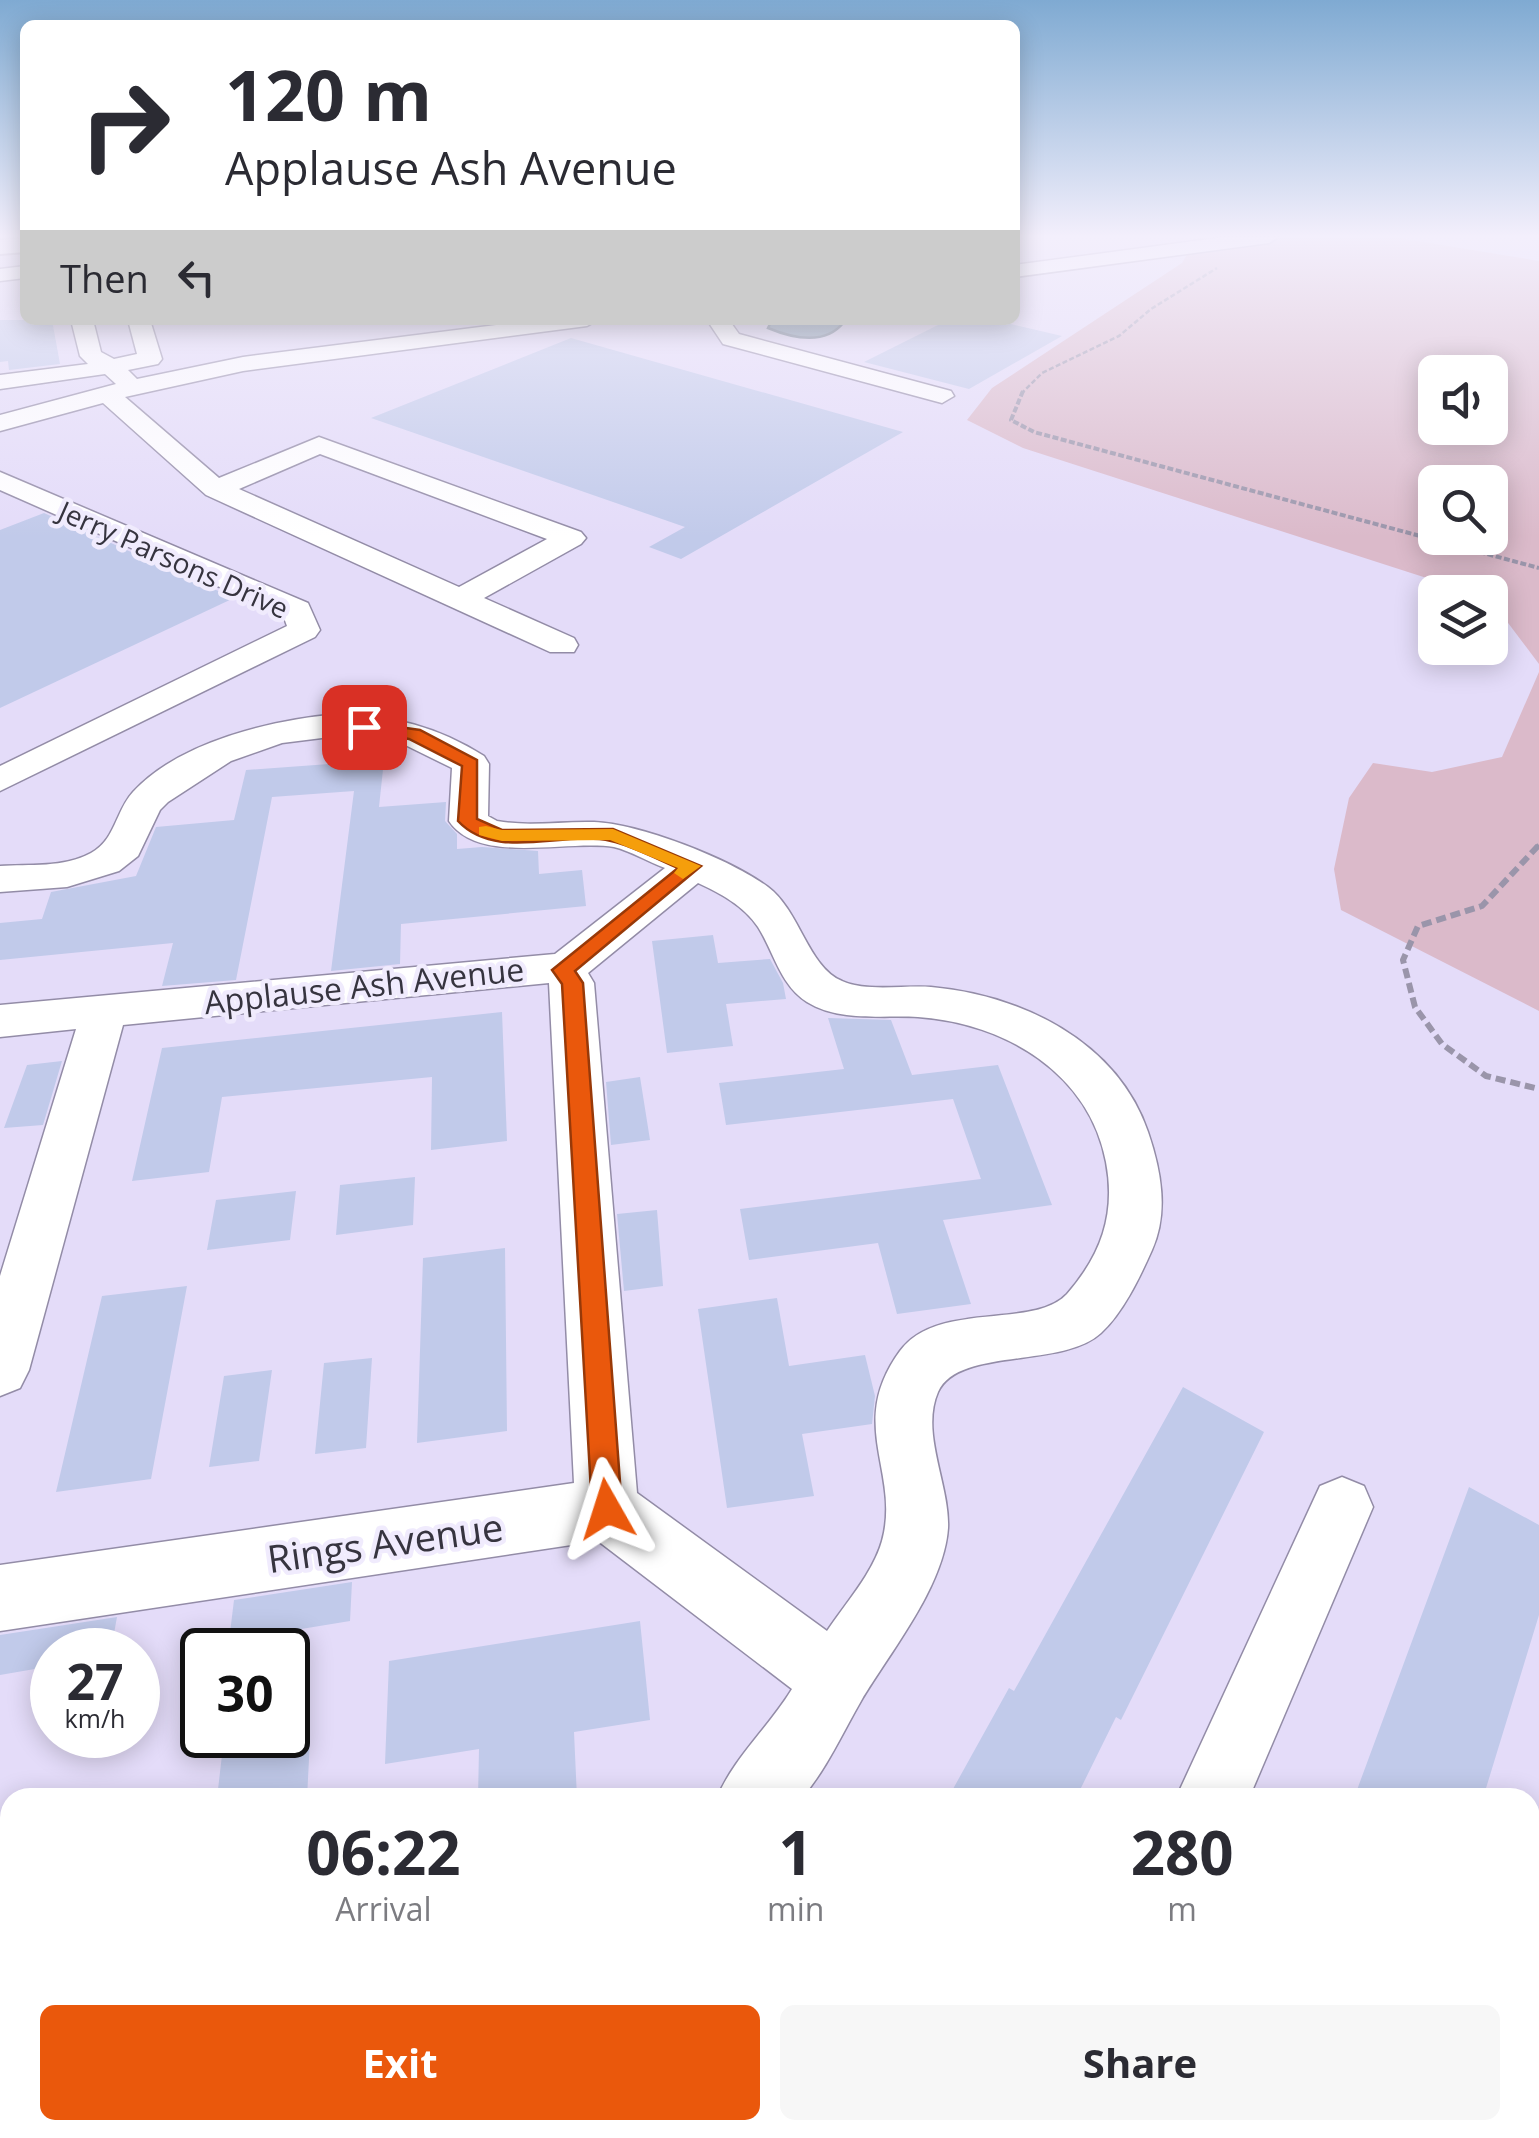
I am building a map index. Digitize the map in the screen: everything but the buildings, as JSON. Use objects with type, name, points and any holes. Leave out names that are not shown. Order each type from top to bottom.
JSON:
[{"type":"street","points":[[86,337],[91,356],[216,489],[562,645]]},
{"type":"street","points":[[152,337],[167,356]]},
{"type":"street","points":[[0,382],[80,372],[116,382],[426,337]]},
{"type":"street","points":[[729,337],[942,396]]},
{"type":"street","points":[[0,423],[116,382],[167,356],[269,338]]},
{"type":"street","points":[[820,364],[851,349]]},
{"type":"street","points":[[0,393],[80,372]]},
{"type":"street","points":[[216,489],[319,445],[571,538],[460,599]]},
{"type":"street","name":"Jerry Parsons Drive","points":[[0,480],[297,610],[304,630],[0,780]]},
{"type":"street","points":[[0,879],[64,875],[103,863],[130,843],[146,802],[196,762],[264,735],[323,728],[390,728],[414,734],[471,764],[468,821],[482,830],[502,835],[613,834],[692,866],[740,889],[764,906],[809,984],[822,992],[838,998],[953,1006],[990,1016],[1070,1053],[1104,1093],[1124,1129],[1137,1187],[1136,1216],[1127,1246],[1080,1318],[1041,1332],[988,1338],[942,1352],[924,1366],[910,1386],[903,1434],[917,1531],[894,1587],[796,1747],[761,1788]]},
{"type":"street","name":"Applause Ash Avenue","points":[[0,1021],[542,966],[563,970],[692,866]]},
{"type":"street","points":[[563,970],[572,983],[607,1509],[836,1679]]},
{"type":"street","points":[[0,1370],[104,1012]]},
{"type":"street","points":[[1216,1788],[1342,1507]]},
{"type":"street","name":"Rings Avenue","points":[[0,1598],[607,1509]]},
{"type":"path","points":[[1113,337],[1045,372],[1020,392],[1012,405],[1011,420],[1034,432],[1539,568]]},
{"type":"path","points":[[1539,845],[1482,906],[1418,926],[1403,960],[1416,1006],[1442,1044],[1486,1076],[1539,1090]]},
{"type":"shaded area","points":[[1070,337],[1539,337],[1539,664],[1508,623],[1508,575],[1418,575],[1023,448],[967,420],[992,388]]},
{"type":"shaded area","points":[[1539,672],[1539,1011],[1341,910],[1334,869],[1349,798],[1373,763],[1432,772],[1502,757]]},
{"type":"slow traffic","points":[[486,831],[502,835],[613,834],[692,866],[683,873]]},
{"type":"route","points":[[364,727],[414,734],[471,764],[468,821],[482,830],[502,835],[613,834],[692,866],[563,970],[572,983],[607,1509]]}]
